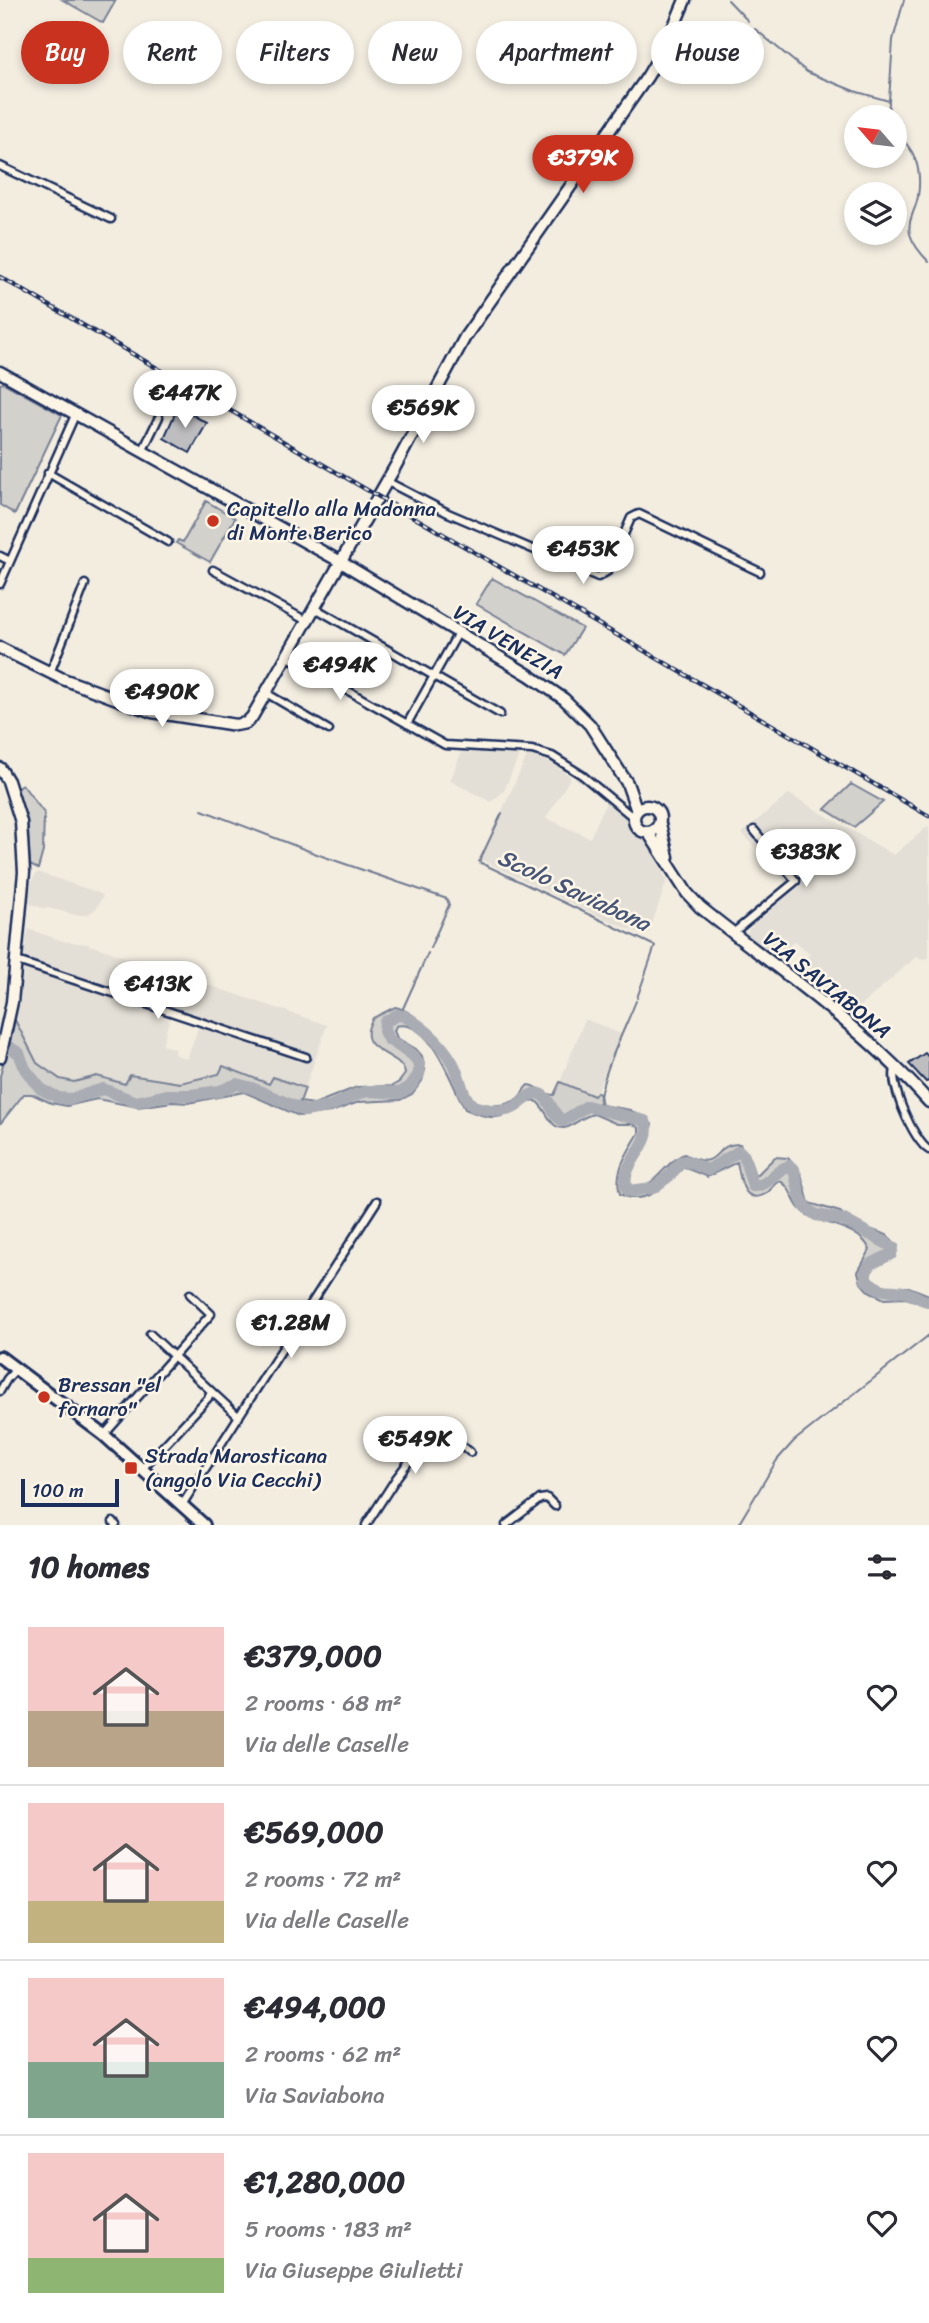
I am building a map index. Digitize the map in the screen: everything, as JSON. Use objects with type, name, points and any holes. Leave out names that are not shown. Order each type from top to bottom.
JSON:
[{"type":"main road","points":[[2,1358],[104,1435],[204,1525]]},
{"type":"street","points":[[0,648],[50,673],[152,712],[236,724],[246,723],[315,608],[479,315],[640,87],[666,45],[685,0]]},
{"type":"street","points":[[0,166],[111,219]]},
{"type":"street","name":"VIA VENEZIA","points":[[0,373],[341,562],[529,675],[564,699],[590,725],[627,783],[651,806]]},
{"type":"street","points":[[0,584],[76,413]]},
{"type":"street","points":[[143,450],[159,417]]},
{"type":"street","points":[[48,473],[168,542]]},
{"type":"street","points":[[386,481],[448,513],[597,577],[608,570],[631,518],[642,514],[760,572]]},
{"type":"street","points":[[0,556],[10,561]]},
{"type":"street","points":[[213,570],[307,621]]},
{"type":"street","points":[[50,673],[85,584]]},
{"type":"street","points":[[315,608],[500,714]]},
{"type":"street","points":[[407,724],[457,633]]},
{"type":"street","points":[[286,656],[445,745],[532,750],[552,756],[635,814],[639,829],[648,832],[660,824]]},
{"type":"street","points":[[265,693],[329,730]]},
{"type":"street","points":[[0,768],[8,781],[22,822],[24,849],[23,900],[17,961],[8,1027],[0,1056]]},
{"type":"street","name":"VIA VENEZIA","points":[[627,783],[635,814]]},
{"type":"street","points":[[635,814],[643,806],[651,806],[660,815],[670,865]]},
{"type":"street","name":"VIA SAVIABONA","points":[[733,933],[796,881],[754,830]]},
{"type":"street","name":"VIA SAVIABONA","points":[[648,832],[687,892],[700,907],[896,1067],[929,1102]]},
{"type":"street","points":[[17,961],[306,1057]]},
{"type":"street","name":"VIA SAVIABONA","points":[[896,1067],[893,1079],[908,1120],[917,1140],[929,1150]]},
{"type":"street","points":[[182,1505],[377,1200]]},
{"type":"street","points":[[104,1435],[211,1314],[190,1294]]},
{"type":"street","points":[[150,1334],[239,1417]]},
{"type":"street","points":[[2,1358],[6,1379]]},
{"type":"street","points":[[0,1391],[6,1379],[17,1368]]},
{"type":"street","points":[[142,1468],[208,1398],[211,1391]]},
{"type":"street","points":[[366,1525],[397,1477],[437,1425],[470,1452]]},
{"type":"street","points":[[506,1525],[540,1499],[547,1498],[555,1506]]},
{"type":"shaded area","points":[[63,0],[116,0],[104,21]]},
{"type":"shaded area","points":[[4,383],[62,415],[15,514],[0,505],[0,384]]},
{"type":"shaded area","points":[[206,501],[235,518],[210,562],[176,543],[178,540],[183,542]]},
{"type":"shaded area","points":[[492,578],[582,628],[565,655],[476,604]]},
{"type":"shaded area","points":[[521,751],[504,791],[491,802],[450,781],[461,753]]},
{"type":"shaded area","points":[[527,756],[552,763],[571,777],[546,818],[590,838],[606,803],[640,828],[667,880],[649,933],[641,934],[596,915],[480,859]]},
{"type":"shaded area","points":[[22,784],[44,813],[43,851],[38,869],[30,865],[27,821],[17,789]]},
{"type":"shaded area","points":[[851,784],[883,802],[854,827],[825,809]]},
{"type":"shaded area","points":[[789,794],[894,855],[929,828],[929,958],[921,959],[917,956],[846,1019],[788,974],[810,954],[794,941],[773,962],[744,938],[750,928],[805,881],[800,875],[786,883],[742,833]]},
{"type":"shaded area","points":[[37,872],[103,896],[96,909],[87,915],[45,909],[28,903],[31,882]]},
{"type":"shaded area","points":[[28,929],[63,941],[87,944],[327,1025],[305,1088],[273,1077],[269,1084],[236,1071],[180,1083],[159,1079],[125,1084],[97,1076],[74,1082],[60,1079],[37,1063],[15,1020],[24,965],[170,1017],[162,1045],[176,1049],[174,1054],[187,1059],[201,1019],[29,961],[24,957]]},
{"type":"shaded area","points":[[395,1007],[414,1016],[443,1043],[457,1063],[466,1091],[473,1102],[502,1105],[519,1097],[528,1085],[554,1095],[560,1082],[594,1096],[597,1092],[602,1105],[630,1110],[652,1124],[626,1178],[626,1184],[631,1189],[647,1185],[684,1154],[705,1161],[724,1148],[740,1144],[756,1176],[775,1157],[788,1158],[801,1174],[809,1203],[840,1212],[856,1224],[887,1235],[895,1243],[895,1257],[874,1267],[869,1276],[883,1287],[909,1287],[929,1295],[929,1306],[906,1298],[884,1299],[867,1290],[861,1283],[858,1272],[870,1250],[859,1236],[807,1215],[780,1181],[759,1197],[747,1193],[737,1162],[707,1177],[684,1167],[647,1196],[630,1198],[620,1194],[620,1170],[639,1128],[632,1124],[617,1124],[594,1114],[562,1128],[552,1123],[534,1100],[508,1114],[495,1117],[465,1109],[439,1056],[420,1032],[408,1026],[396,1026],[394,1031],[397,1038],[416,1049],[422,1056],[425,1070],[422,1081],[412,1094],[400,1100],[359,1102],[331,1112],[299,1116],[244,1092],[188,1103],[172,1102],[138,1107],[97,1099],[67,1106],[51,1103],[32,1094],[24,1094],[0,1124],[0,1076],[15,1020],[37,1063],[60,1079],[74,1082],[97,1076],[125,1084],[130,1075],[180,1083],[219,1074],[223,1066],[269,1084],[273,1077],[305,1088],[300,1102],[314,1104],[357,1087],[392,1086],[399,1082],[405,1074],[402,1066],[368,1039],[373,1018]]},
{"type":"shaded area","points":[[585,1019],[621,1034],[595,1096],[560,1082]]},
{"type":"building","points":[[178,407],[207,423],[190,453],[164,438]]},
{"type":"building","points":[[925,1053],[929,1058],[929,1081],[926,1082],[909,1064]]},
{"type":"waterway","points":[[728,0],[748,21]]},
{"type":"waterway","points":[[764,36],[807,72],[854,91],[889,101],[893,40],[904,0]]},
{"type":"waterway","points":[[907,144],[916,160],[919,178],[910,234],[929,262]]},
{"type":"waterway","points":[[202,810],[322,856],[447,899],[449,905],[430,948]]},
{"type":"waterway","name":"Scolo Saviabona","points":[[502,813],[479,862],[655,946],[637,998]]},
{"type":"waterway","points":[[400,1015],[428,953]]},
{"type":"waterway","name":"Scolo Saviabona","points":[[599,1107],[603,1083],[636,1001]]},
{"type":"waterway","points":[[0,1042],[19,1053],[25,1069],[41,1089],[59,1098],[71,1099],[103,1089],[136,1102],[167,1095],[220,1091],[237,1084],[305,1111],[331,1106],[369,1091],[400,1093],[410,1087],[419,1074],[419,1065],[414,1056],[388,1039],[384,1031],[385,1022],[397,1015],[404,1016],[420,1026],[442,1047],[453,1063],[464,1094],[473,1106],[509,1110],[538,1093],[563,1121],[587,1106],[645,1121],[645,1139],[627,1173],[625,1182],[628,1191],[653,1188],[681,1162],[686,1161],[708,1170],[739,1151],[744,1156],[753,1186],[763,1184],[789,1166],[794,1169],[805,1207],[816,1215],[844,1220],[893,1247],[891,1254],[871,1264],[866,1272],[866,1280],[884,1290],[902,1291],[929,1301]]},
{"type":"waterway","points":[[738,1525],[777,1460],[794,1441],[929,1335]]},
{"type":"railway","points":[[0,277],[929,816]]},
{"type":"place","name":"Capitello alla Madonna di Monte Berico","points":[[213,521]]},
{"type":"place","name":"Bressan \"el fornaro\"","points":[[44,1397]]},
{"type":"place","name":"Strada Marosticana (angolo Via Cecchi)","points":[[131,1468]]}]
